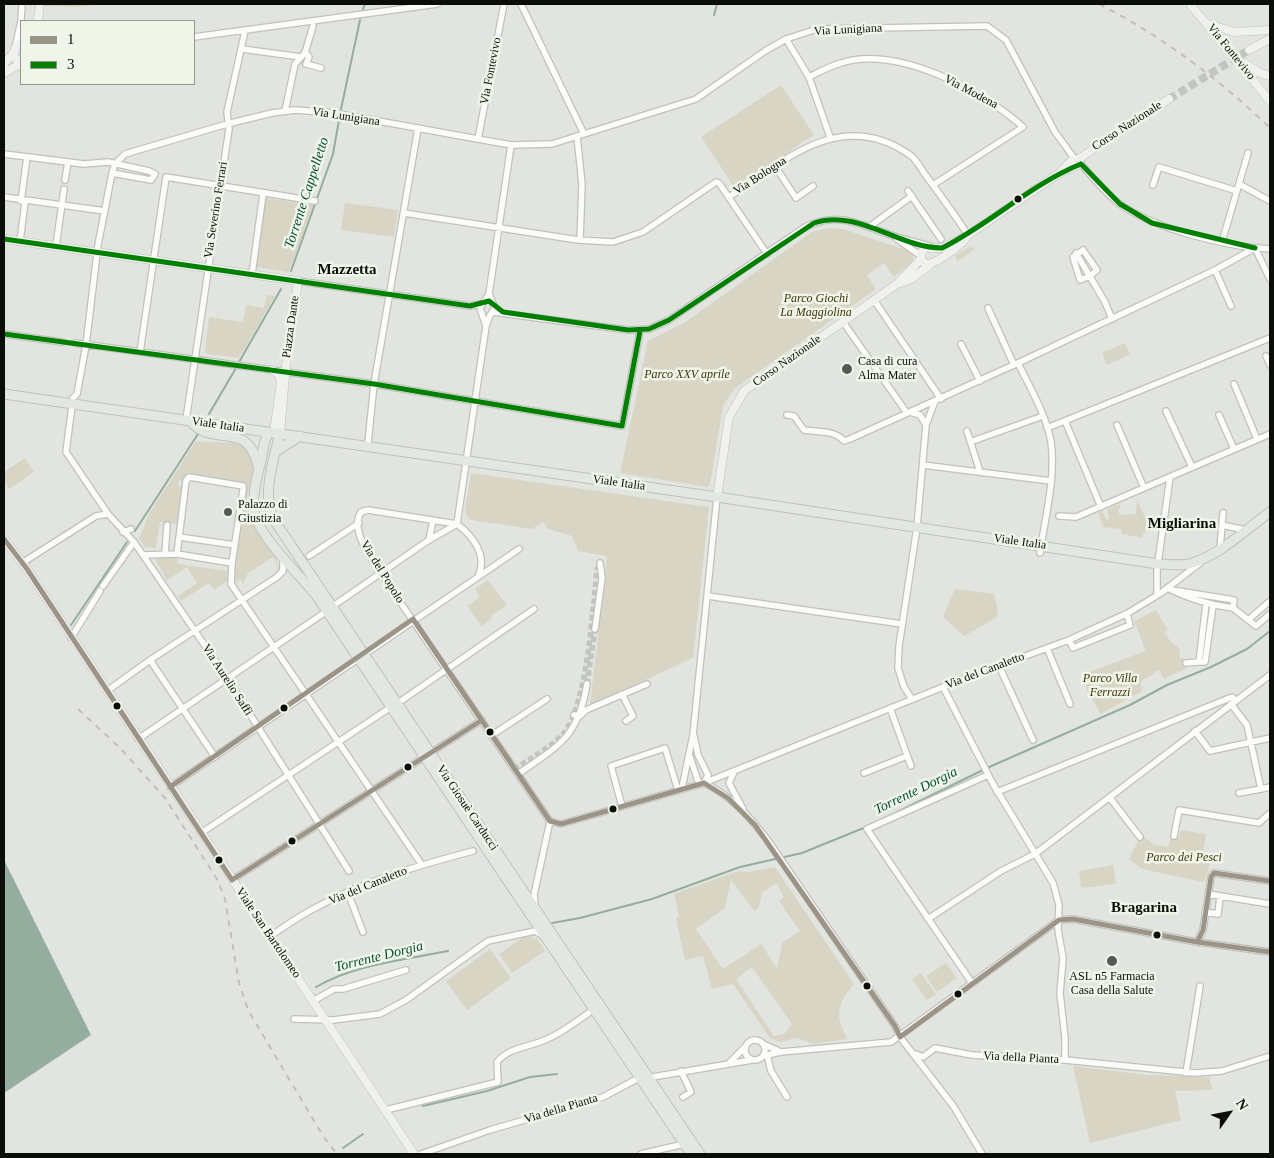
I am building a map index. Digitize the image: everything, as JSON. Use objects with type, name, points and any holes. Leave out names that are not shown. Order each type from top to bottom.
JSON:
[{"type":"main road","name":"Viale Italia","points":[[4,394],[717,497],[917,527],[1040,549],[1162,564],[1189,564],[1218,550]]},
{"type":"main road","name":"Via Giosuè Carducci","points":[[189,421],[208,432],[233,437],[248,443],[254,450],[258,466]]},
{"type":"main road","name":"Via Giosuè Carducci","points":[[274,432],[275,452],[269,495],[270,512],[330,608],[594,1009],[700,1154]]},
{"type":"main road","name":"Via Giosuè Carducci","points":[[274,432],[265,438],[258,466],[254,510],[257,520],[283,559],[330,608]]},
{"type":"main road","points":[[275,452],[300,436]]},
{"type":"main road","name":"Via del Canaletto","points":[[1218,550],[1270,512]]},
{"type":"main road","name":"Via Giosuè Carducci","points":[[427,754],[536,911],[644,1077],[691,1154]]},
{"type":"street","points":[[21,20],[22,4]]},
{"type":"street","points":[[38,20],[40,4]]},
{"type":"street","points":[[195,37],[437,4]]},
{"type":"street","name":"Via Fontevivo","points":[[478,139],[504,4]]},
{"type":"street","points":[[521,4],[580,135],[582,184],[580,240]]},
{"type":"street","name":"Via Fontevivo","points":[[1190,4],[1268,99]]},
{"type":"street","points":[[1208,24],[1235,32],[1270,30]]},
{"type":"street","points":[[285,111],[296,64],[303,55],[313,26]]},
{"type":"street","name":"Via Lunigiana","points":[[115,164],[125,154],[227,124],[295,110],[334,114],[511,145],[552,144],[696,99],[764,51],[786,39],[817,30],[987,26],[1006,40],[1055,132],[1067,150],[1078,160]]},
{"type":"street","points":[[20,28],[15,59],[20,63]]},
{"type":"street","name":"Via Severino Ferrari","points":[[189,421],[208,268],[229,129],[227,112],[245,31]]},
{"type":"street","points":[[1235,32],[1227,47],[1248,66],[1270,76]]},
{"type":"street","points":[[786,39],[809,76],[830,138]]},
{"type":"street","points":[[1249,50],[1270,39]]},
{"type":"street","points":[[4,64],[17,47]]},
{"type":"street","points":[[242,49],[303,55],[309,57],[305,62],[306,64],[321,68]]},
{"type":"street","name":"Via Modena","points":[[809,76],[849,62],[863,60],[899,62],[926,69],[957,83],[1005,110],[1024,127],[933,185]]},
{"type":"street","points":[[4,74],[20,65]]},
{"type":"street","points":[[1268,99],[1270,86]]},
{"type":"street","name":"Corso Nazionale","points":[[717,497],[729,417],[737,401],[753,384],[897,284],[921,258],[925,248],[946,246],[964,235],[968,235],[1169,99]]},
{"type":"street","points":[[368,443],[374,384],[418,128]]},
{"type":"street","name":"Via Bologna","points":[[404,213],[602,243],[633,237],[716,182],[719,183],[728,197],[802,149],[830,138],[853,135],[880,140],[911,156],[968,235]]},
{"type":"street","points":[[457,524],[511,145]]},
{"type":"street","points":[[1222,242],[1248,153]]},
{"type":"street","points":[[4,154],[68,162],[115,164],[153,172],[154,178],[151,180],[112,173]]},
{"type":"street","points":[[20,241],[27,157]]},
{"type":"street","points":[[1078,160],[1120,204],[1152,223],[1222,242],[1270,249]]},
{"type":"street","points":[[65,180],[68,162]]},
{"type":"street","points":[[71,638],[102,588],[134,542],[108,514],[66,452],[72,398],[77,394],[86,345],[97,252],[115,164]]},
{"type":"street","points":[[776,166],[796,198],[813,186]]},
{"type":"street","points":[[1153,185],[1159,167],[1238,188],[1270,201]]},
{"type":"street","points":[[140,352],[166,177],[315,201]]},
{"type":"street","points":[[56,246],[64,190]]},
{"type":"street","points":[[908,191],[941,239]]},
{"type":"street","points":[[252,274],[263,194]]},
{"type":"street","points":[[869,227],[912,196]]},
{"type":"street","points":[[4,197],[105,211]]},
{"type":"street","points":[[728,197],[767,254]]},
{"type":"street","points":[[4,238],[640,331],[669,320],[806,227],[826,219],[849,220],[933,248],[938,254],[934,262],[921,258],[893,236]]},
{"type":"street","name":"Corso Nazionale","points":[[897,284],[911,279],[963,243],[968,235]]},
{"type":"street","points":[[787,415],[794,416],[804,430],[830,433],[844,441],[869,432],[908,412],[980,381],[1215,270],[1255,248]]},
{"type":"street","points":[[1255,248],[1270,279]]},
{"type":"street","points":[[1090,276],[1080,280],[1073,257],[1076,253],[1090,276],[1105,302],[1112,319]]},
{"type":"street","points":[[1215,270],[1231,306]]},
{"type":"street","name":"Piazza Dante","points":[[274,432],[287,373],[286,365],[298,281]]},
{"type":"street","points":[[874,300],[938,400]]},
{"type":"street","points":[[988,308],[1042,416],[1051,443],[1051,481],[1040,549]]},
{"type":"street","points":[[843,322],[908,412],[920,415],[926,426]]},
{"type":"street","points":[[75,343],[196,358],[287,373],[374,384],[622,426],[640,331]]},
{"type":"street","points":[[4,334],[62,342]]},
{"type":"street","points":[[1047,428],[1270,338]]},
{"type":"street","points":[[962,344],[980,381]]},
{"type":"street","points":[[1266,356],[1270,365]]},
{"type":"street","name":"Piazza Dante","points":[[272,370],[279,375],[280,381],[274,432]]},
{"type":"street","points":[[1234,384],[1257,439]]},
{"type":"street","points":[[912,699],[904,687],[898,668],[902,624],[917,527],[926,426],[938,400]]},
{"type":"street","points":[[1166,411],[1192,467]]},
{"type":"street","points":[[1219,415],[1234,449]]},
{"type":"street","points":[[970,442],[1042,416]]},
{"type":"street","points":[[1065,421],[1101,507]]},
{"type":"street","points":[[1117,425],[1144,488]]},
{"type":"street","points":[[967,431],[980,472]]},
{"type":"street","points":[[1059,516],[1076,517],[1270,434]]},
{"type":"street","points":[[923,465],[1051,481]]},
{"type":"street","points":[[177,554],[186,481],[192,477],[243,486],[234,545],[232,584],[422,865]]},
{"type":"street","points":[[1157,595],[1162,564],[1170,477]]},
{"type":"street","points":[[680,789],[694,735],[717,497]]},
{"type":"street","points":[[309,556],[359,520],[361,512],[368,510],[457,524],[482,556],[483,564],[478,575]]},
{"type":"street","points":[[22,563],[96,516],[108,514]]},
{"type":"street","points":[[1218,550],[1223,514]]},
{"type":"street","name":"Via del Popolo","points":[[359,520],[361,538],[381,574],[550,821]]},
{"type":"street","points":[[429,540],[432,520]]},
{"type":"street","points":[[138,739],[429,540],[457,524]]},
{"type":"street","points":[[1222,525],[1245,530]]},
{"type":"street","points":[[165,554],[167,526]]},
{"type":"street","points":[[123,532],[131,528]]},
{"type":"street","points":[[179,537],[234,545]]},
{"type":"street","name":"Viale San Bartolomeo","points":[[4,539],[22,563],[414,1154]]},
{"type":"street","name":"Via Aurelio Saffi","points":[[134,542],[227,678],[349,871]]},
{"type":"street","points":[[170,787],[478,575],[519,549]]},
{"type":"street","name":"Via del Canaletto","points":[[550,821],[561,824],[704,783],[912,699],[1069,640],[1126,614],[1170,589],[1218,550]]},
{"type":"street","points":[[143,555],[177,554],[232,563]]},
{"type":"street","points":[[107,691],[150,660],[281,574],[283,559]]},
{"type":"street","points":[[595,629],[602,578],[600,563]]},
{"type":"street","points":[[1170,589],[1206,604],[1233,608],[1256,626],[1270,614]]},
{"type":"street","points":[[1170,589],[1234,600],[1233,608]]},
{"type":"street","points":[[708,596],[902,624]]},
{"type":"street","points":[[1248,620],[1270,601]]},
{"type":"street","points":[[1199,662],[1206,604]]},
{"type":"street","points":[[1186,663],[1205,662],[1213,605]]},
{"type":"street","points":[[201,833],[534,610]]},
{"type":"street","points":[[1069,640],[1072,648],[1130,625],[1126,614]]},
{"type":"street","points":[[1047,648],[1070,704]]},
{"type":"street","points":[[150,660],[215,757]]},
{"type":"street","points":[[999,666],[1033,740]]},
{"type":"street","points":[[928,919],[1001,872],[1035,854],[1270,675]]},
{"type":"street","points":[[518,774],[563,740],[577,716],[587,684]]},
{"type":"street","points":[[577,716],[586,710],[647,684]]},
{"type":"street","points":[[944,687],[997,792],[1053,883],[1059,905],[1058,930],[1063,958],[1060,993],[1065,1038],[1065,1060]]},
{"type":"street","points":[[622,694],[633,716],[626,721]]},
{"type":"street","points":[[997,792],[1232,698],[1247,725],[1261,789]]},
{"type":"street","points":[[492,736],[547,699]]},
{"type":"street","points":[[890,708],[910,766]]},
{"type":"street","points":[[232,880],[482,720]]},
{"type":"street","points":[[1195,731],[1210,751],[1270,738]]},
{"type":"street","points":[[694,735],[698,755],[708,775],[704,783]]},
{"type":"street","points":[[622,806],[610,766],[665,748],[680,789]]},
{"type":"street","points":[[690,754],[698,781],[718,790],[746,815],[774,848],[895,1026],[900,1037],[954,1107],[982,1154]]},
{"type":"street","points":[[864,773],[907,756]]},
{"type":"street","points":[[734,772],[729,783],[746,815]]},
{"type":"street","points":[[972,984],[867,829],[988,775]]},
{"type":"street","points":[[1239,793],[1270,787]]},
{"type":"street","points":[[1110,798],[1140,837]]},
{"type":"street","points":[[1174,836],[1180,810],[1259,823],[1270,813]]},
{"type":"street","points":[[536,911],[534,896],[550,821]]},
{"type":"street","name":"Via del Canaletto","points":[[270,937],[313,909],[348,893],[422,865],[473,851]]},
{"type":"street","points":[[1197,942],[1203,930],[1211,877],[1214,873],[1270,881]]},
{"type":"street","points":[[348,893],[363,932]]},
{"type":"street","points":[[1208,894],[1270,904]]},
{"type":"street","points":[[1205,912],[1218,914],[1220,896]]},
{"type":"street","points":[[746,1046],[746,1053],[752,1060],[758,1060],[781,1052],[891,1042],[1059,920],[1073,919],[1197,942],[1270,952]]},
{"type":"street","points":[[294,1019],[325,1019],[386,1012],[488,941],[535,931],[546,936]]},
{"type":"street","points":[[313,1001],[334,988],[343,989],[406,970]]},
{"type":"street","points":[[1186,1073],[1200,986]]},
{"type":"street","points":[[386,1110],[498,1082],[497,1062],[500,1058],[523,1046],[548,1039],[594,1009]]},
{"type":"street","points":[[730,1062],[753,1041],[781,1052]]},
{"type":"street","points":[[763,1044],[771,1071],[788,1097]]},
{"type":"street","name":"Via della Pianta","points":[[914,1053],[923,1057],[935,1048],[972,1055],[1065,1060],[1186,1073],[1222,1071],[1270,1056]]},
{"type":"street","name":"Via della Pianta","points":[[421,1154],[490,1130],[603,1097],[630,1081],[644,1077],[752,1060]]},
{"type":"street","points":[[681,1071],[691,1092],[683,1097]]},
{"type":"street","points":[[641,1154],[684,1144]]},
{"type":"green space","points":[[43,4],[105,4],[76,7],[43,6]]},
{"type":"green space","points":[[781,85],[814,135],[734,187],[701,137]]},
{"type":"green space","points":[[266,198],[314,205],[289,272],[255,267]]},
{"type":"green space","points":[[345,203],[398,210],[394,237],[341,230]]},
{"type":"green space","name":"Parco XXV aprile","points":[[829,228],[843,229],[909,251],[913,254],[914,262],[894,277],[884,263],[867,275],[876,289],[734,389],[723,406],[710,485],[707,487],[620,473],[648,341],[684,323],[812,232]]},
{"type":"green space","points":[[971,245],[969,249],[973,247],[974,250],[958,261],[955,256]]},
{"type":"green space","points":[[267,295],[275,296],[239,358],[207,354],[205,351],[209,317],[243,322],[246,305],[264,308]]},
{"type":"green space","points":[[1125,343],[1130,354],[1107,365],[1102,353]]},
{"type":"green space","points":[[196,441],[242,444],[251,452],[253,467],[247,510],[254,526],[278,565],[279,571],[271,579],[278,569],[273,557],[248,573],[243,584],[241,580],[238,580],[237,584],[234,580],[246,490],[245,485],[240,482],[188,475],[183,481],[179,480],[178,486],[182,487],[177,524],[160,522],[156,548],[145,547],[139,538],[149,514]]},
{"type":"green space","points":[[25,458],[34,472],[9,489],[4,481],[4,472]]},
{"type":"green space","points":[[471,473],[709,507],[693,658],[590,705],[607,556],[578,551],[572,536],[548,529],[543,522],[532,529],[471,520],[466,515],[465,509]]},
{"type":"green space","points":[[1137,500],[1146,519],[1145,533],[1143,533],[1142,538],[1122,534],[1121,529],[1103,527],[1098,512],[1102,511],[1106,519],[1109,519],[1107,509],[1119,504],[1121,507],[1118,511],[1120,515],[1136,514]]},
{"type":"green space","points":[[157,558],[178,559],[178,564],[228,571],[227,581],[214,590],[209,583],[181,601],[178,596],[197,583],[187,567],[167,580],[156,561]]},
{"type":"green space","points":[[488,580],[507,605],[491,616],[492,618],[482,626],[467,606],[480,597],[475,589]]},
{"type":"green space","points":[[955,589],[994,594],[998,611],[996,618],[964,636],[943,617]]},
{"type":"green space","name":"Parco Villa Ferrazzi","points":[[1156,610],[1168,630],[1164,632],[1171,642],[1180,649],[1179,657],[1186,660],[1187,668],[1164,679],[1159,670],[1141,681],[1142,691],[1101,714],[1088,693],[1083,674],[1146,651],[1134,621]]},
{"type":"green space","name":"Parco dei Pesci","points":[[1181,830],[1206,834],[1203,854],[1216,856],[1216,861],[1211,861],[1204,882],[1142,869],[1129,859],[1141,835],[1155,845],[1168,847],[1171,835],[1179,838]]},
{"type":"green space","points":[[1113,865],[1116,884],[1081,888],[1079,871]]},
{"type":"green space","points":[[775,867],[854,984],[844,998],[839,1011],[841,1024],[848,1039],[814,1044],[797,1038],[780,1042],[770,1038],[733,984],[712,989],[703,956],[685,960],[676,918],[679,917],[674,894],[738,871],[749,872]],"holes":[[[731,879],[754,911],[759,908],[762,893],[777,883],[784,897],[779,901],[800,931],[782,943],[777,968],[761,944],[723,969],[696,929],[725,908]],[[752,967],[792,1024],[784,1034],[774,1036],[736,979]]]},
{"type":"green space","points":[[526,935],[528,937],[531,935],[534,940],[537,938],[545,951],[512,973],[499,954]]},
{"type":"green space","points":[[490,949],[511,978],[467,1010],[446,981]]},
{"type":"green space","points":[[946,963],[957,978],[937,992],[926,976]]},
{"type":"green space","points":[[921,973],[936,994],[927,1000],[912,979]]},
{"type":"green space","points":[[1073,1066],[1147,1075],[1209,1077],[1213,1090],[1175,1091],[1181,1120],[1090,1143]]},
{"type":"shaded area","points":[[4,860],[91,1035],[4,1093]]},
{"type":"waterway","name":"Torrente Cappelletto","points":[[363,9],[365,4]]},
{"type":"waterway","points":[[714,15],[717,4]]},
{"type":"waterway","name":"Torrente Cappelletto","points":[[341,109],[360,20]]},
{"type":"waterway","name":"Torrente Cappelletto","points":[[291,271],[333,154],[339,120]]},
{"type":"waterway","name":"Torrente Cappelletto","points":[[239,362],[281,289]]},
{"type":"waterway","name":"Torrente Cappelletto","points":[[209,414],[236,368]]},
{"type":"waterway","name":"Torrente Cappelletto","points":[[135,531],[198,434]]},
{"type":"waterway","name":"Torrente Cappelletto","points":[[71,625],[127,542]]},
{"type":"waterway","name":"Torrente Dorgia","points":[[987,768],[1130,705],[1167,685],[1211,667],[1247,649],[1270,631]]},
{"type":"waterway","name":"Torrente Dorgia","points":[[875,823],[983,770]]},
{"type":"waterway","name":"Torrente Dorgia","points":[[552,923],[580,918],[652,899],[740,867],[802,853],[866,827]]},
{"type":"waterway","name":"Torrente Dorgia","points":[[316,987],[331,979],[364,968],[448,951]]},
{"type":"waterway","points":[[423,1106],[487,1091],[530,1077],[557,1074]]},
{"type":"waterway","points":[[343,1148],[363,1134]]},
{"type":"tunnel","points":[[1169,99],[1249,50]]},
{"type":"tunnel","points":[[62,342],[75,343]]},
{"type":"tunnel","points":[[514,769],[553,743],[564,733],[572,720],[588,656],[597,570],[600,563],[597,562]]},
{"type":"tunnel","points":[[587,684],[595,629]]},
{"type":"railway","points":[[1099,4],[1167,44],[1231,92],[1270,128]]},
{"type":"railway","points":[[78,709],[120,748],[165,798],[217,879],[225,899],[239,983],[248,1010],[323,1136],[337,1154]]},
{"type":"transit line","name":"3","points":[[1081,164],[1120,204],[1152,223],[1255,248]]},
{"type":"transit line","name":"3","points":[[4,239],[470,306],[489,301],[503,312],[628,330],[649,329],[669,320],[814,223],[830,220],[862,224],[910,242],[942,248],[977,228],[1045,182],[1081,164]]},
{"type":"transit line","name":"3","points":[[4,334],[374,384],[622,426],[640,331]]},
{"type":"transit line","name":"1","points":[[4,539],[27,569],[232,880],[482,720]]},
{"type":"transit line","name":"1","points":[[170,787],[413,619],[550,821]]},
{"type":"transit line","name":"1","points":[[704,783],[728,798],[755,825],[895,1026],[900,1037]]},
{"type":"transit line","name":"1","points":[[550,821],[561,824],[704,783]]},
{"type":"transit line","name":"1","points":[[1197,942],[1203,930],[1211,877],[1214,873],[1270,881]]},
{"type":"transit line","name":"1","points":[[900,1037],[1059,920],[1073,919],[1197,942],[1270,952]]},
{"type":"place","name":"Casa di cura Alma Mater","points":[[847,369]]},
{"type":"place","name":"Palazzo di Giustizia","points":[[228,512]]},
{"type":"place","name":"ASL n5 Farmacia Casa della Salute","points":[[1112,961]]},
{"type":"district","name":"Mazzetta","points":[[347,270]]},
{"type":"district","name":"Migliarina","points":[[1182,524]]},
{"type":"district","name":"Bragarina","points":[[1144,908]]},
{"type":"park label","name":"Parco Giochi La Maggiolina","points":[[816,306]]}]
